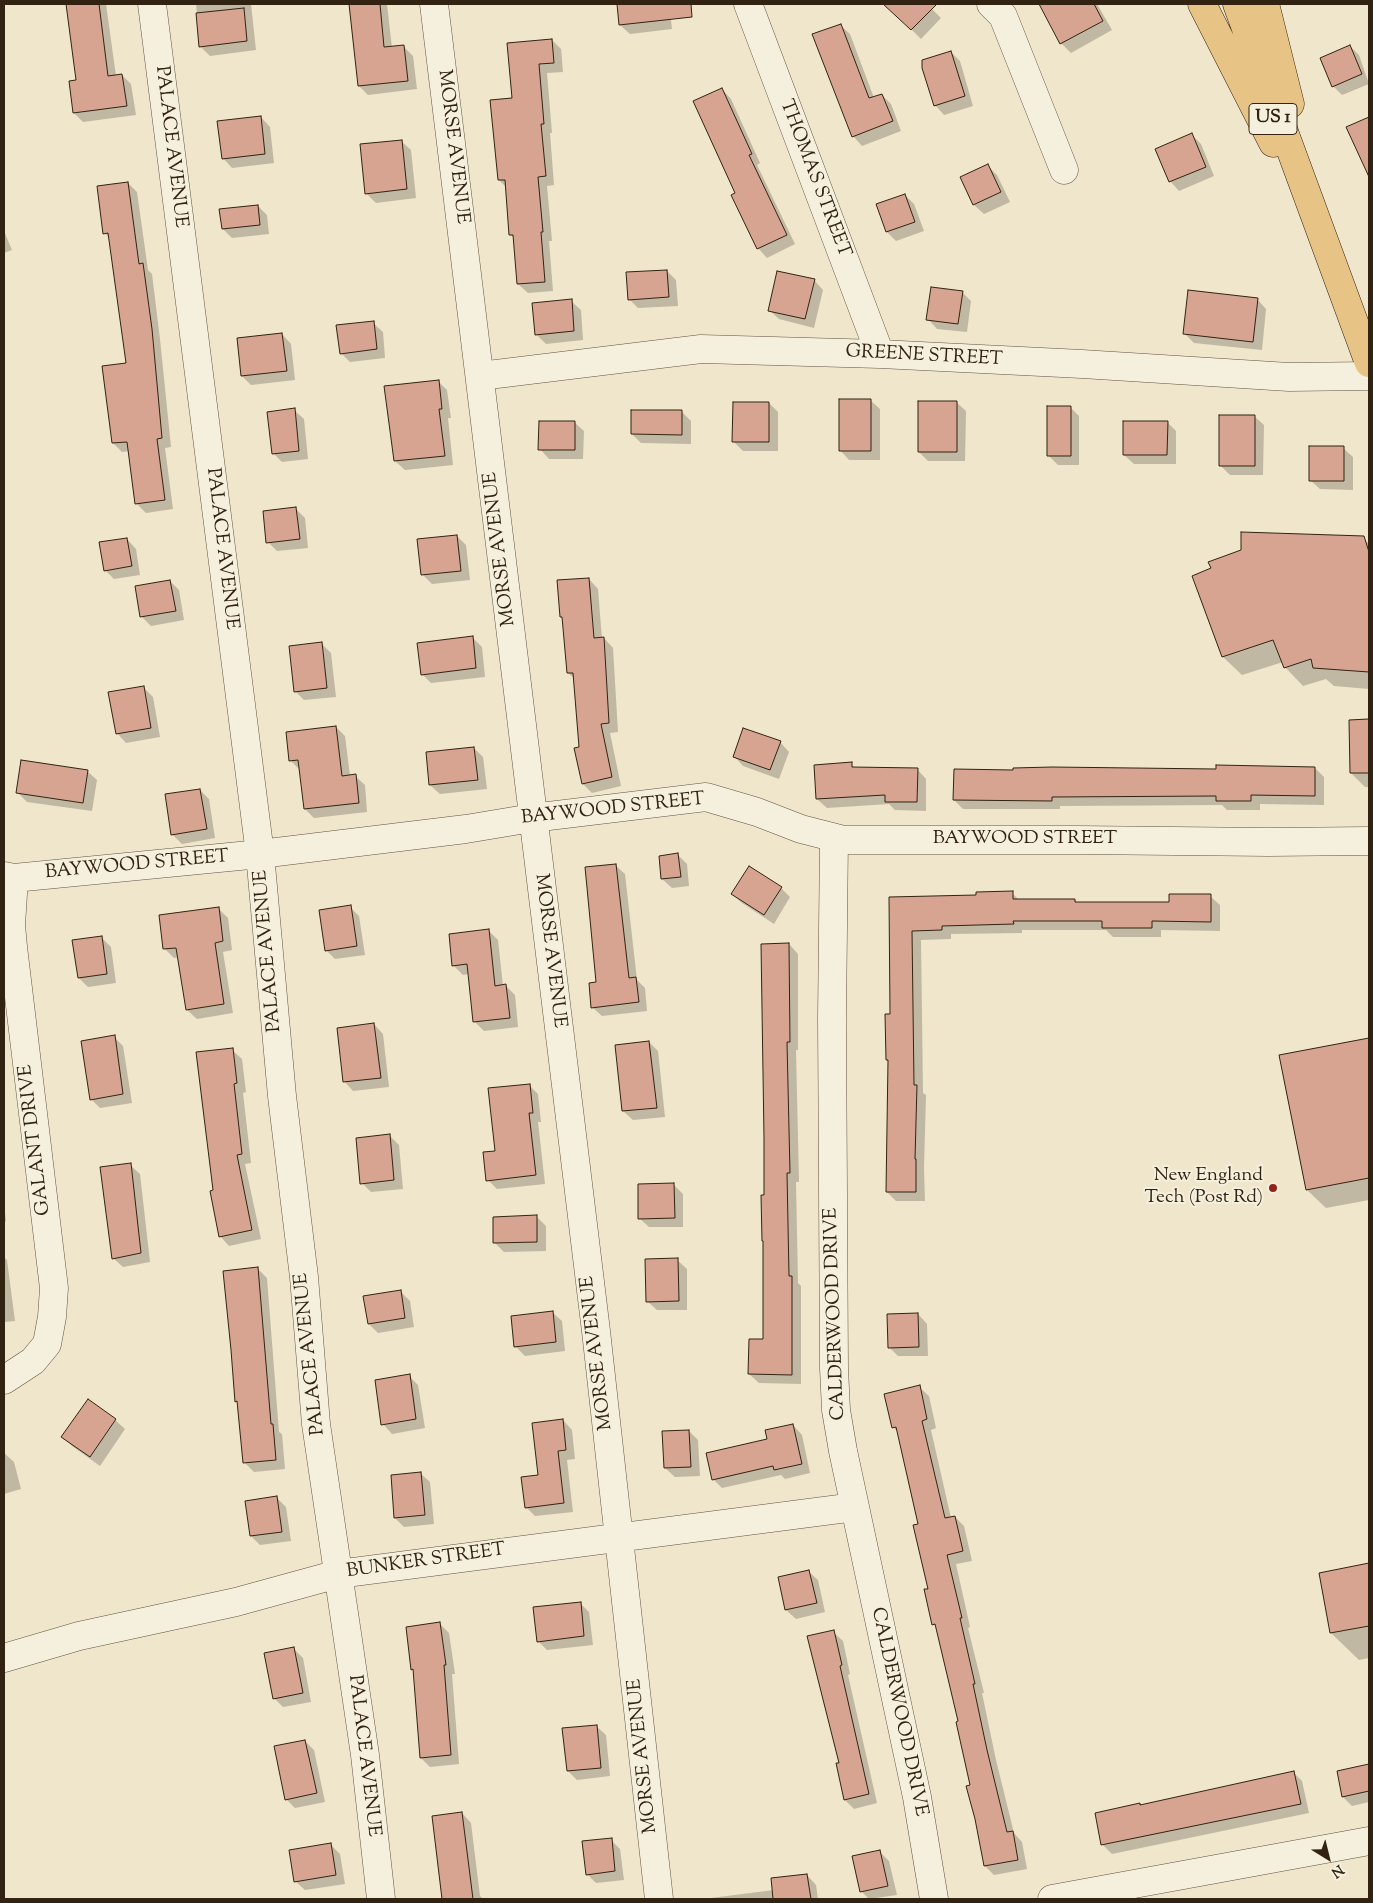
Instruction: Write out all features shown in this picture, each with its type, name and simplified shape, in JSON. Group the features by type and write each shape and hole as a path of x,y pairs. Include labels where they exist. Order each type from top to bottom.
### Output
{"main road":[{"path":"1202,4 1322,234"},
{"name":"US 1","path":"1224,4 1322,234"},
{"name":"US 1","path":"1237,4 1369,363"},
{"path":"1265,4 1322,234"}],"street":[{"name":"PALACE AVENUE","path":"152,4 260,854 282,1096 304,1277 316,1424 365,1755 381,1899"},
{"name":"MORSE AVENUE","path":"434,4 596,1331 659,1899"},
{"name":"THOMAS STREET","path":"748,4 880,354"},
{"path":"991,4 1003,16 1064,170"},
{"name":"GREENE STREET","path":"480,376 701,349 880,354 1289,377 1369,376"},
{"name":"BAYWOOD STREET","path":"9,877 260,854 466,830 532,818 706,797 834,839 844,840 1369,841"},
{"name":"CALDERWOOD DRIVE","path":"834,839 832,1018 834,1368 836,1410 917,1797 934,1899"},
{"name":"GALANT DRIVE","path":"4,1380 33,1361 46,1344 52,1317 54,1288 12,947 9,877"},
{"name":"BUNKER STREET","path":"4,1658 79,1636 236,1602 338,1574 619,1536 855,1507"},
{"path":"1052,1899 1369,1841"}],"building":[{"path":"66,4 99,4 108,76 122,74 127,106 73,113 69,81 76,80"},
{"path":"349,4 380,4 384,47 404,45 408,81 358,86"},
{"path":"617,4 691,4 692,17 619,25"},
{"path":"883,4 937,4 911,30"},
{"path":"1039,4 1094,4 1103,21 1060,44"},
{"path":"244,8 247,41 199,47 196,13"},
{"path":"841,24 869,98 882,94 893,121 852,137 812,34"},
{"path":"552,39 554,63 539,64 544,124 541,124 546,176 538,177 545,282 517,284 513,235 509,235 505,180 498,180 490,100 512,98 507,43"},
{"path":"1350,45 1362,74 1332,87 1320,58"},
{"path":"951,51 965,96 934,106 922,68 922,60"},
{"path":"722,88 752,154 749,155 787,235 757,249 731,195 735,193 693,101"},
{"path":"261,116 265,154 222,159 217,121"},
{"path":"1369,117 1369,177 1346,127"},
{"path":"1192,133 1206,167 1169,182 1155,149"},
{"path":"402,140 407,189 365,194 360,144"},
{"path":"988,164 1001,192 973,205 960,177"},
{"path":"128,182 139,264 143,263 152,329 162,438 157,439 165,500 135,504 127,442 112,443 102,366 126,363 108,233 103,234 97,186"},
{"path":"905,194 915,222 886,232 876,204"},
{"path":"258,205 260,225 222,229 219,209"},
{"path":"667,270 669,297 628,300 626,272"},
{"path":"777,271 815,279 805,319 768,311"},
{"path":"931,287 963,291 958,324 926,320"},
{"path":"1188,290 1258,298 1253,342 1183,334"},
{"path":"572,299 574,331 535,335 532,303"},
{"path":"374,321 377,349 340,354 336,325"},
{"path":"282,333 287,371 241,376 237,338"},
{"path":"439,380 442,409 439,409 445,456 394,461 384,386"},
{"path":"839,399 871,399 871,451 839,451"},
{"path":"918,401 957,401 957,452 918,452"},
{"path":"733,402 769,402 769,442 732,442"},
{"path":"1047,406 1071,406 1071,456 1047,456"},
{"path":"295,408 299,451 272,454 267,412"},
{"path":"631,410 682,410 682,435 631,434"},
{"path":"1219,415 1255,415 1255,466 1219,466"},
{"path":"539,421 575,421 575,450 538,450"},
{"path":"1123,421 1168,421 1167,455 1123,455"},
{"path":"1309,446 1344,446 1344,481 1309,481"},
{"path":"296,507 300,539 266,543 263,511"},
{"path":"1241,532 1364,536 1369,552 1369,672 1313,668 1311,659 1284,668 1273,640 1222,657 1192,576 1211,568 1208,562 1241,550"},
{"path":"457,535 461,571 421,575 417,539"},
{"path":"127,538 132,566 104,571 99,542"},
{"path":"589,578 594,638 604,637 609,723 601,724 612,777 582,784 574,748 579,747 573,673 567,673 557,580"},
{"path":"170,580 176,611 140,617 135,586"},
{"path":"473,636 476,668 421,675 417,643"},
{"path":"322,642 327,688 294,692 289,646"},
{"path":"144,686 151,728 116,734 108,692"},
{"path":"1369,719 1369,773 1350,773 1349,720"},
{"path":"336,726 342,776 356,774 359,803 304,809 298,760 289,761 286,732"},
{"path":"743,728 781,741 770,770 733,757"},
{"path":"474,747 478,780 429,785 426,752"},
{"path":"21,760 88,770 83,803 16,793"},
{"path":"852,762 852,767 918,768 917,802 885,802 885,795 816,799 814,765"},
{"path":"1216,765 1315,767 1315,796 1251,795 1251,801 1216,801 1216,796 1052,797 1052,801 953,800 954,769 1013,770 1013,768 1052,767 1216,769"},
{"path":"200,789 207,829 171,835 165,794"},
{"path":"678,853 681,877 661,879 659,856"},
{"path":"616,864 629,978 636,977 639,1002 591,1008 589,983 596,982 585,867"},
{"path":"749,866 782,887 764,915 731,894"},
{"path":"1013,891 1013,899 1075,899 1075,902 1169,902 1169,894 1211,894 1211,922 1152,921 1152,928 1102,928 1102,921 1013,921 1014,924 942,926 942,930 912,931 914,1085 917,1085 916,1192 886,1192 888,1060 886,1060 885,1014 890,1014 889,897 976,895 976,892"},
{"path":"351,905 357,946 325,951 319,910"},
{"path":"219,907 223,941 215,943 224,1004 186,1010 176,948 163,949 159,915"},
{"path":"489,929 495,986 506,984 510,1018 473,1022 467,964 452,966 449,934"},
{"path":"102,936 107,974 78,978 72,940"},
{"path":"789,943 790,1042 787,1042 790,1173 787,1173 789,1276 792,1276 792,1375 748,1374 749,1339 763,1339 761,1195 764,1195 764,1138 761,944"},
{"path":"374,1023 381,1078 343,1082 337,1028"},
{"path":"115,1035 123,1094 90,1100 81,1041"},
{"path":"1369,1038 1369,1178 1306,1190 1279,1055"},
{"path":"649,1041 657,1108 622,1111 615,1045"},
{"path":"233,1048 237,1083 234,1084 242,1154 237,1155 252,1230 219,1237 210,1191 213,1190 196,1052"},
{"path":"530,1084 533,1113 529,1113 536,1175 486,1181 483,1152 495,1151 488,1088"},
{"path":"390,1134 394,1180 360,1184 356,1138"},
{"path":"131,1163 141,1253 112,1259 100,1167"},
{"path":"674,1183 675,1218 638,1219 638,1184"},
{"path":"537,1215 537,1242 493,1243 493,1217"},
{"path":"678,1258 679,1301 646,1302 645,1259"},
{"path":"258,1267 271,1424 273,1424 276,1460 243,1463 237,1401 235,1402 223,1271"},
{"path":"401,1290 405,1318 368,1324 363,1296"},
{"path":"553,1311 556,1342 514,1347 511,1316"},
{"path":"918,1313 919,1347 888,1348 887,1314"},
{"path":"410,1374 416,1419 381,1425 375,1380"},
{"path":"920,1385 927,1419 922,1421 945,1518 955,1516 963,1551 947,1555 962,1618 960,1618 987,1750 1007,1832 1013,1831 1018,1860 984,1866 975,1819 966,1786 970,1785 956,1722 958,1721 935,1624 932,1625 924,1589 928,1589 913,1525 918,1524 896,1427 892,1428 884,1394"},
{"path":"88,1399 116,1419 90,1457 61,1437"},
{"path":"563,1419 566,1450 558,1451 564,1503 525,1508 521,1477 538,1475 532,1423"},
{"path":"793,1424 802,1464 774,1470 773,1466 712,1480 706,1453 767,1439 765,1430"},
{"path":"689,1430 691,1467 664,1468 662,1431"},
{"path":"421,1472 425,1515 394,1518 391,1475"},
{"path":"277,1496 282,1532 250,1536 245,1501"},
{"path":"1369,1563 1369,1626 1330,1633 1319,1573"},
{"path":"809,1570 817,1603 785,1610 778,1577"},
{"path":"581,1602 584,1636 537,1642 533,1607"},
{"path":"440,1622 446,1665 444,1665 451,1755 420,1758 413,1669 411,1670 406,1627"},
{"path":"834,1630 842,1665 840,1666 869,1794 844,1800 836,1763 839,1763 807,1636"},
{"path":"294,1647 303,1693 273,1699 264,1653"},
{"path":"597,1725 601,1768 567,1771 562,1728"},
{"path":"305,1740 317,1793 285,1800 274,1746"},
{"path":"1369,1764 1369,1791 1342,1797 1337,1771"},
{"path":"1294,1771 1301,1804 1101,1845 1095,1813"},
{"path":"462,1812 473,1899 442,1899 432,1816"},
{"path":"612,1838 615,1871 586,1875 582,1841"},
{"path":"331,1843 336,1875 294,1882 289,1850"},
{"path":"880,1850 888,1886 860,1892 852,1856"},
{"path":"807,1874 811,1899 773,1899 771,1878"}],"place":[{"name":"New England Tech (Post Rd)","path":"1273,1188"}]}
